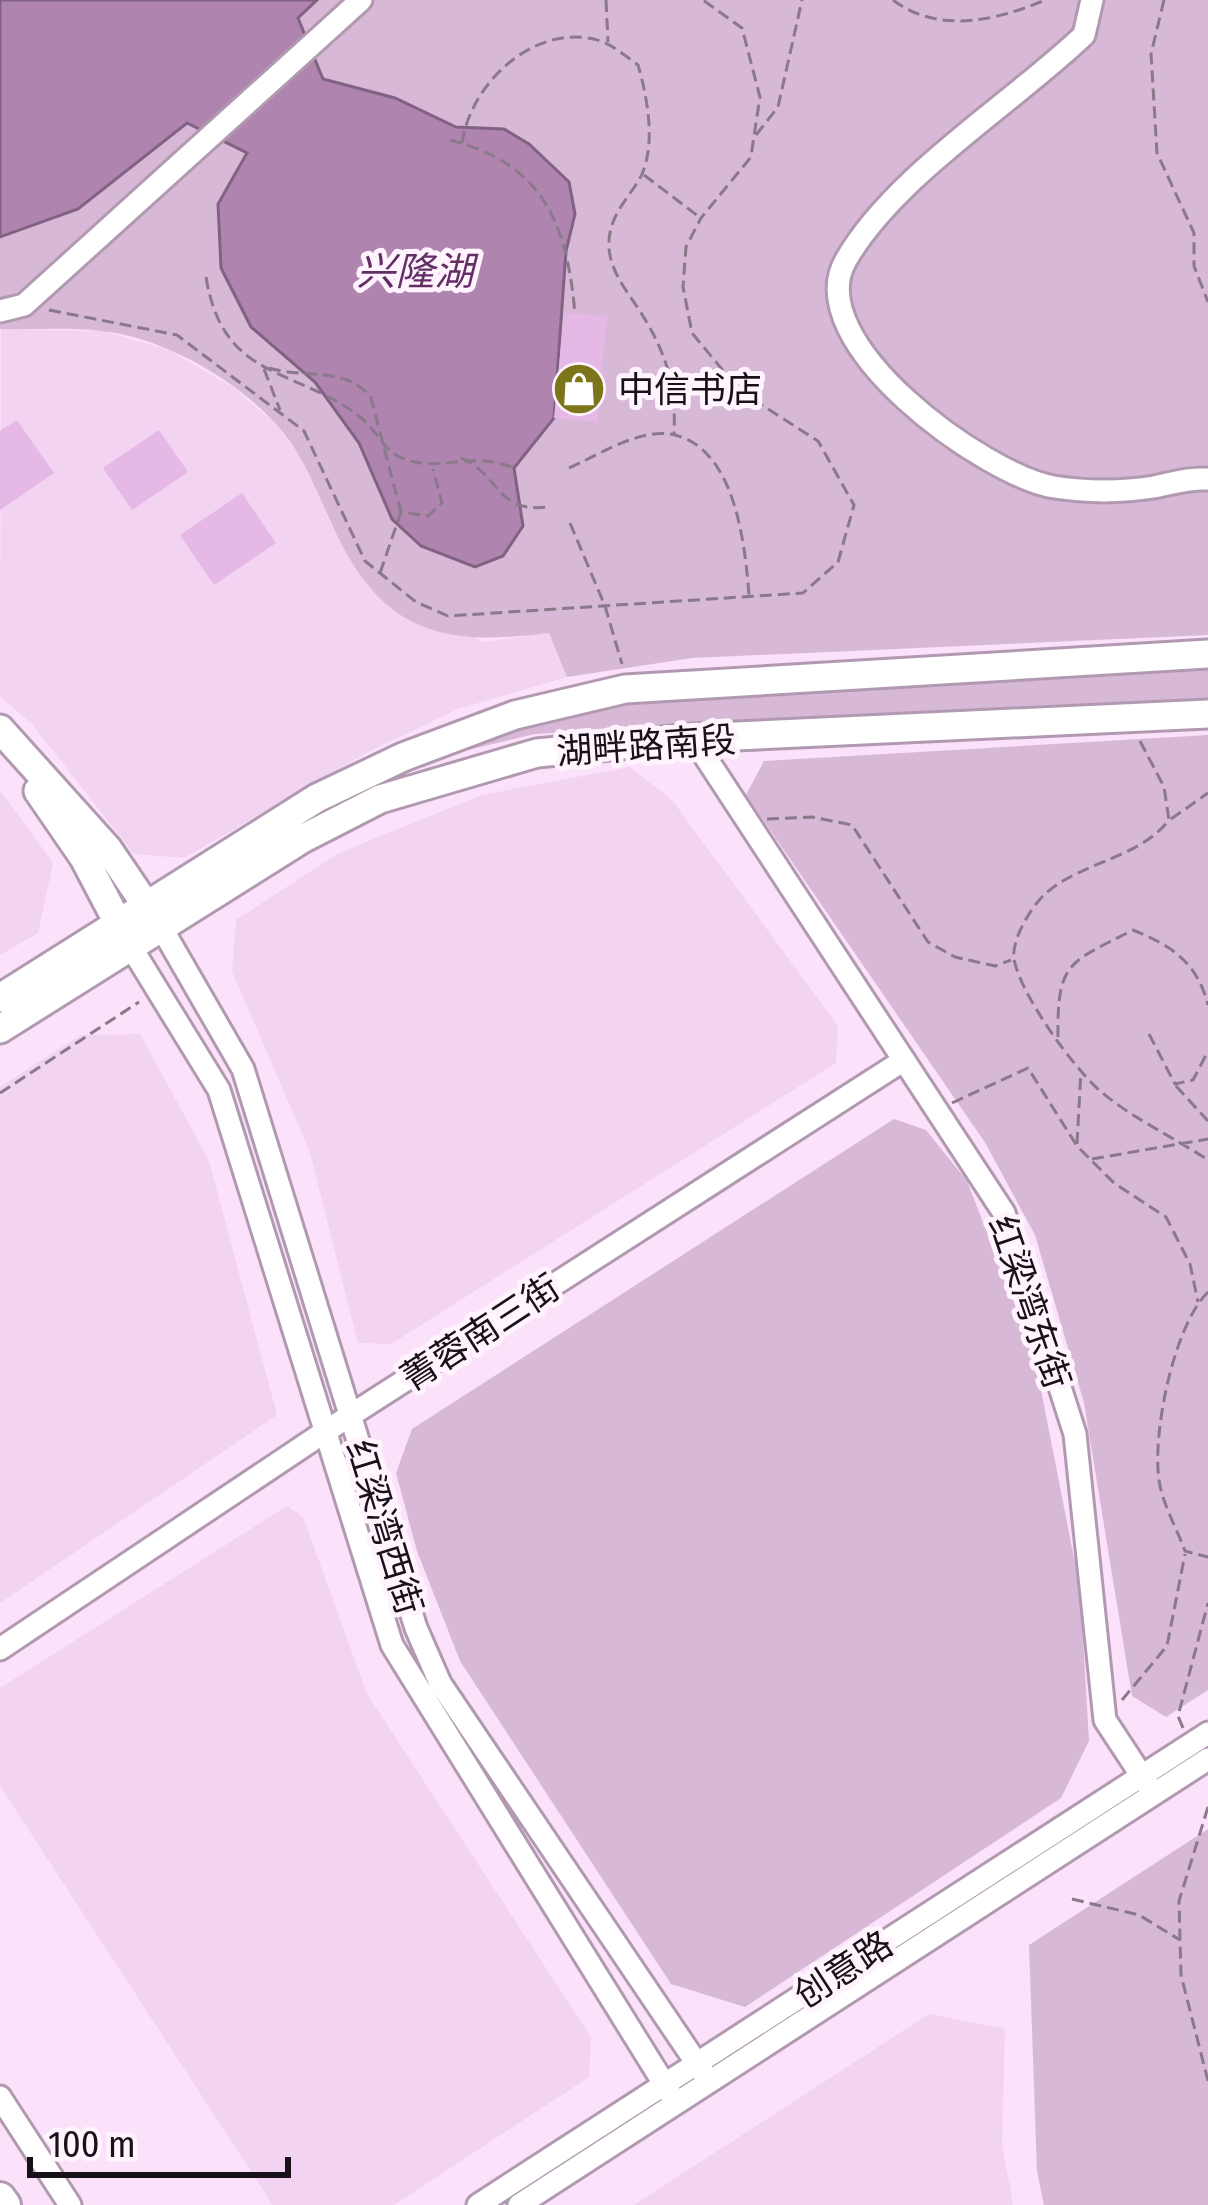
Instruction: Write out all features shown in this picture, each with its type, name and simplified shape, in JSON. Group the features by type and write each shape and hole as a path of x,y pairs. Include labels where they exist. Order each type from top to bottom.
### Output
{"main road":[{"name":"湖畔路南段","path":"125,936 317,799 404,757 515,716 625,689 1208,654"},
{"name":"湖畔路南段","path":"154,917 380,799 537,753 694,738 1208,714"},
{"path":"0,729 108,849 154,917"},
{"path":"0,751 28,775 84,857 125,936"},
{"path":"0,998 125,936"},
{"path":"0,1029 125,936"}],"street":[{"path":"0,311 24,305 362,0"},
{"path":"1092,0 1084,35 875,220 842,266 842,312 852,339 884,379 990,463 1051,486 1104,490 1208,478"},
{"name":"红梁湾东街","path":"694,738 1004,1213 1075,1434 1105,1720 1148,1785"},
{"name":"红梁湾西街","path":"154,917 243,1069 416,1628 440,1683 702,2072"},
{"name":"红梁湾西街","path":"125,936 219,1090 392,1645 669,2093"},
{"name":"菁蓉南三街","path":"0,1648 350,1415 904,1060"},
{"name":"创意路","path":"478,2205 669,2093 1148,1785 1202,1745"},
{"name":"创意路","path":"519,2205 669,2093"},
{"path":"0,2097 70,2205"}],"path":[{"path":"606,0 608,44"},
{"path":"24,305 177,335 304,431 365,561 416,602 448,616 803,593 838,562 854,505 818,441 740,391 692,333 682,287 686,247 701,218 751,157 760,97 742,28 703,0"},
{"path":"754,136 778,106 802,0"},
{"path":"893,0 910,13 943,23 1018,11 1045,0"},
{"path":"1164,0 1151,54 1157,153 1194,233 1194,266 1208,302"},
{"path":"462,143 473,105 508,61 546,43 586,37 608,44 638,65 649,106 642,173 622,197 609,246 620,282 647,323 676,390 674,435"},
{"path":"450,140 527,177 562,233 571,264 575,314"},
{"path":"642,173 701,218"},
{"path":"206,277 211,308 230,339 262,366 297,387 330,397 365,420 382,445 399,458 433,467 459,458 487,458 514,468"},
{"path":"262,366 282,415"},
{"path":"262,366 326,379 341,375 359,382 371,398 401,512 380,574"},
{"path":"676,390 728,376"},
{"path":"569,468 632,440 674,435 700,450 738,502 749,597"},
{"path":"459,458 481,466 505,499 523,510 548,507"},
{"path":"401,512 428,516 442,503 433,467"},
{"path":"570,523 605,606 625,689"},
{"path":"1129,718 1164,787 1169,820"},
{"path":"1208,793 1169,820 1154,839 1076,871 1041,897 1020,932 1014,958 1058,1039 1099,1090 1208,1160"},
{"path":"747,820 812,817 852,826 928,942 955,957 995,966 1014,958"},
{"path":"1058,1039 1058,986 1080,957 1132,930 1175,947 1202,980 1208,1005"},
{"path":"0,1094 157,990"},
{"path":"1149,1034 1175,1084 1208,1121"},
{"path":"1175,1084 1193,1080 1208,1052"},
{"path":"937,1110 1028,1068 1077,1146 1114,1183 1166,1217 1190,1264 1198,1302"},
{"path":"1077,1146 1082,1068"},
{"path":"1090,1160 1208,1139"},
{"path":"1105,1720 1167,1646 1185,1551 1159,1480 1165,1398 1198,1302 1208,1292"},
{"path":"1185,1551 1208,1556"},
{"path":"1202,1745 1178,1716 1208,1603"},
{"path":"1208,1807 1179,1901 1181,1975 1208,2081"},
{"path":"1072,1899 1139,1915 1180,1940"}],"shaded area":[{"path":"0,0 1208,0 1208,635 692,658 567,677 549,633 474,637 415,623 369,586 349,557 307,470 276,424 219,376 172,351 124,335 76,329 0,329"},
{"path":"1,329 103,331 169,350 232,387 275,423 313,474 328,517 482,642 549,633 567,677 458,709 370,751 184,858 134,854 32,724 0,696"},
{"path":"1208,661 1208,698 535,734 429,759 428,752 617,699"},
{"path":"1208,735 1208,1690 1166,1717 1132,1696 1084,1403 1035,1235 986,1144 746,795 764,761"},
{"path":"630,767 672,800 838,1026 836,1063 391,1344 358,1343 309,1149 232,972 236,920 337,854 482,795"},
{"path":"0,790 53,863 38,933 0,955"},
{"path":"140,1034 209,1161 277,1415 0,1603 0,1087 81,1035"},
{"path":"894,1119 926,1130 967,1181 1034,1354 1080,1589 1089,1741 1061,1798 745,2007 671,1984 460,1661 417,1551 396,1473 412,1429"},
{"path":"287,1506 303,1517 367,1694 591,2037 589,2077 394,2205 273,2205 0,1786 0,1688"},
{"path":"1208,1829 1208,2205 1044,2205 1037,2171 1029,1945"},
{"path":"929,2014 1005,2029 1002,2143 1013,2205 634,2205"}],"water":[{"name":"兴隆湖","path":"0,0 317,0 298,18 323,79 395,98 456,127 504,129 529,144 569,182 575,214 566,251 554,418 514,468 523,526 503,556 475,567 421,546 392,519 359,443 315,382 251,327 221,268 218,204 247,153 187,123 78,209 0,237"}],"building":[{"name":"中信书店","path":"564,313 607,316 597,422 554,418"},
{"path":"17,420 54,473 0,510 0,431"},
{"path":"159,430 188,472 132,510 103,468"},
{"path":"242,493 276,543 214,585 180,535"}],"place":[{"name":"中信书店","path":"579,389"}]}
